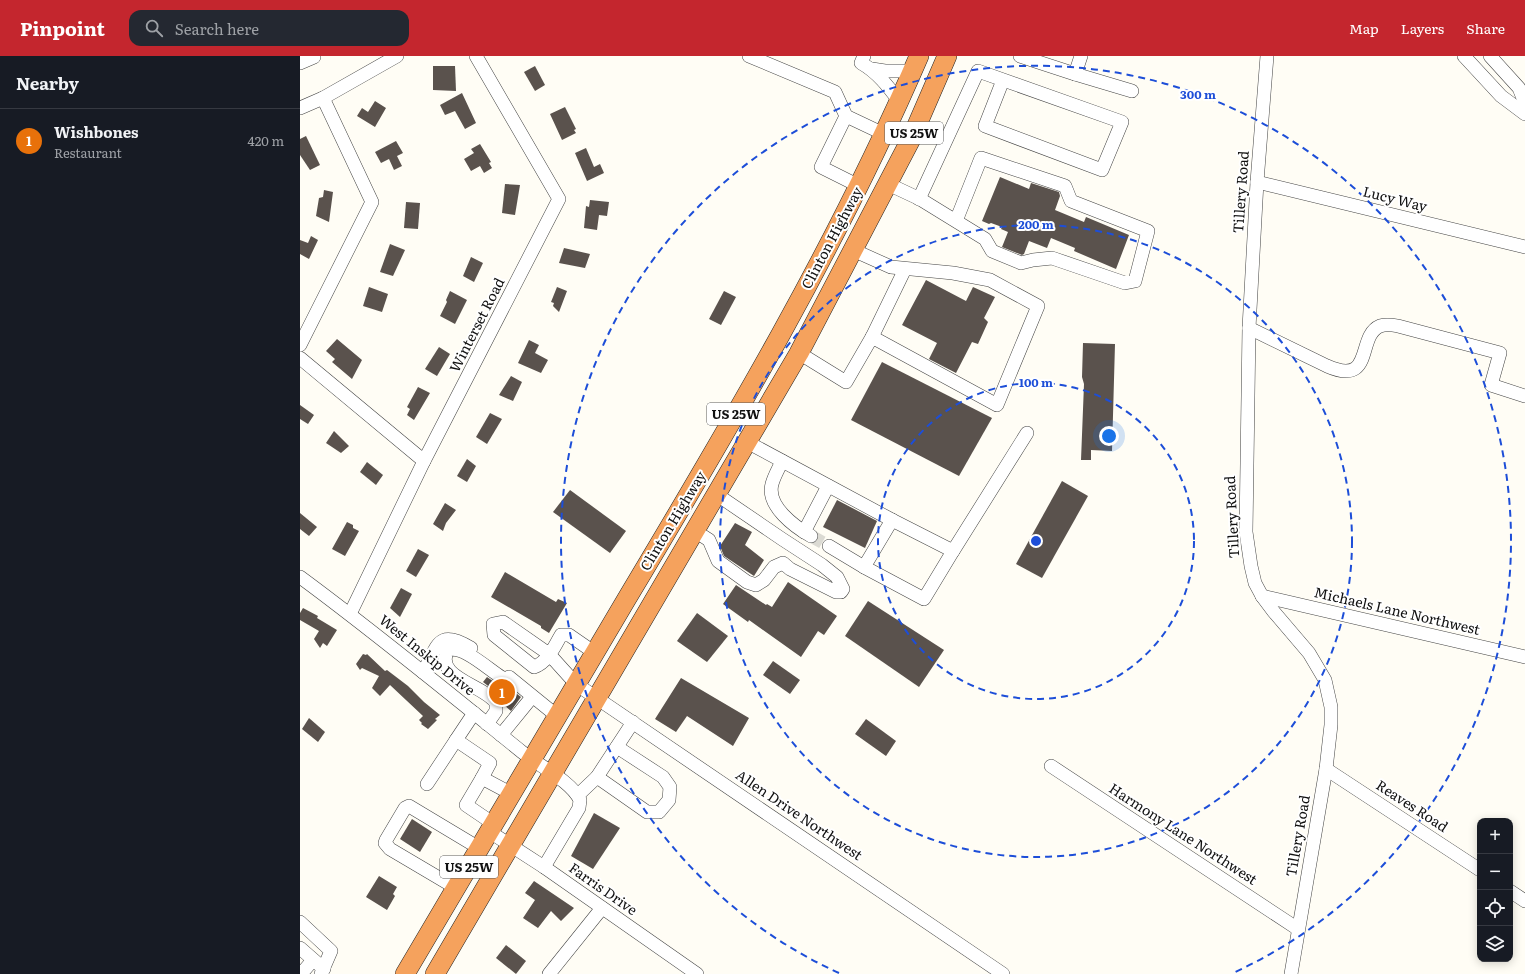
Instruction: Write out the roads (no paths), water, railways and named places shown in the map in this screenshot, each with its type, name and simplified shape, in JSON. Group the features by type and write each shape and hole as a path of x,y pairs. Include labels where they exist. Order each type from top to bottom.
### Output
{"highway":[{"name":"Clinton Highway","path":"435,974 551,773 799,353 911,139 940,58"},
{"name":"Clinton Highway","path":"405,974 764,366 859,186 916,63"},
{"path":"794,310 815,321"},
{"path":"676,517 694,531"}],"street":[{"path":"300,108 323,98 398,56"},
{"name":"Winterset Road","path":"350,614 424,461 559,199 476,56"},
{"path":"749,56 835,92 846,116 884,134"},
{"path":"864,56 861,63 872,69 890,88 899,101"},
{"path":"1020,56 1132,91"},
{"path":"1075,74 1081,56"},
{"name":"Tillery Road","path":"1266,56 1249,328 1246,532 1255,583 1262,596 1274,612 1310,653 1324,680 1330,707 1331,725 1326,769 1298,929 1292,974"},
{"path":"1464,56 1502,96 1525,114"},
{"path":"1490,56 1519,88 1525,103"},
{"path":"300,63 314,57"},
{"path":"872,69 886,71 916,63"},
{"path":"919,199 978,71 1122,122 1102,170 985,126 1003,80"},
{"path":"300,345 372,202 323,98"},
{"path":"846,116 821,167 859,186"},
{"path":"888,184 919,199 986,239 992,250 1021,263 1052,258 1126,283 1134,281 1148,231 1071,201 1065,186 981,158 956,221"},
{"name":"Lucy Way","path":"1257,182 1525,247"},
{"path":"853,250 891,267 953,273 990,280 1038,306 997,405 872,337"},
{"path":"799,353 846,382 872,337 905,268"},
{"path":"1249,328 1338,371 1346,372 1355,368 1362,360 1373,331 1380,326 1398,326 1500,353 1491,386 1525,396"},
{"path":"300,358 424,461"},
{"path":"829,546 864,567 924,598 1027,433"},
{"path":"747,442 953,551"},
{"path":"782,461 771,485 772,499 782,514 798,528 808,534 828,486"},
{"path":"694,531 708,540 718,561 747,582 756,585 764,580 774,567 783,563 790,569 836,592 841,592 843,589 837,577 822,565 716,494"},
{"path":"864,567 892,520"},
{"name":"West Inskip Drive","path":"300,577 350,614 532,760 573,788 578,795"},
{"name":"Michaels Lane Northwest","path":"1262,596 1525,657"},
{"name":"Allen Drive Northwest","path":"595,653 569,635 561,635 549,654 576,684 1003,974"},
{"path":"423,672 439,642 445,640 462,642 486,658 515,683 558,716"},
{"path":"487,724 496,711 496,703 489,696 451,672 445,663 445,654 448,650 456,650 468,655 502,678 515,683"},
{"path":"501,735 532,696"},
{"path":"427,784 474,713"},
{"path":"544,867 579,808 580,800 578,795 597,777 633,722"},
{"path":"456,740 490,763 482,778 512,794"},
{"path":"597,777 648,812 659,812 669,800 670,787 663,777 617,747"},
{"name":"Harmony Lane Northwest","path":"1051,766 1298,929"},
{"name":"Reaves Road","path":"1326,769 1477,868"},
{"name":"Farris Drive","path":"482,778 466,805 510,845 697,974"},
{"path":"456,888 390,849 385,843 386,840 405,808 411,807 479,848"},
{"path":"1513,893 1525,901"},
{"path":"549,974 602,908"},
{"path":"300,922 332,951 322,971 300,948"},
{"path":"301,974 313,960"}],"tunnel":[{"path":"811,536 829,546"}],"place":[{"name":"Wishbones","path":"502,692"}]}
